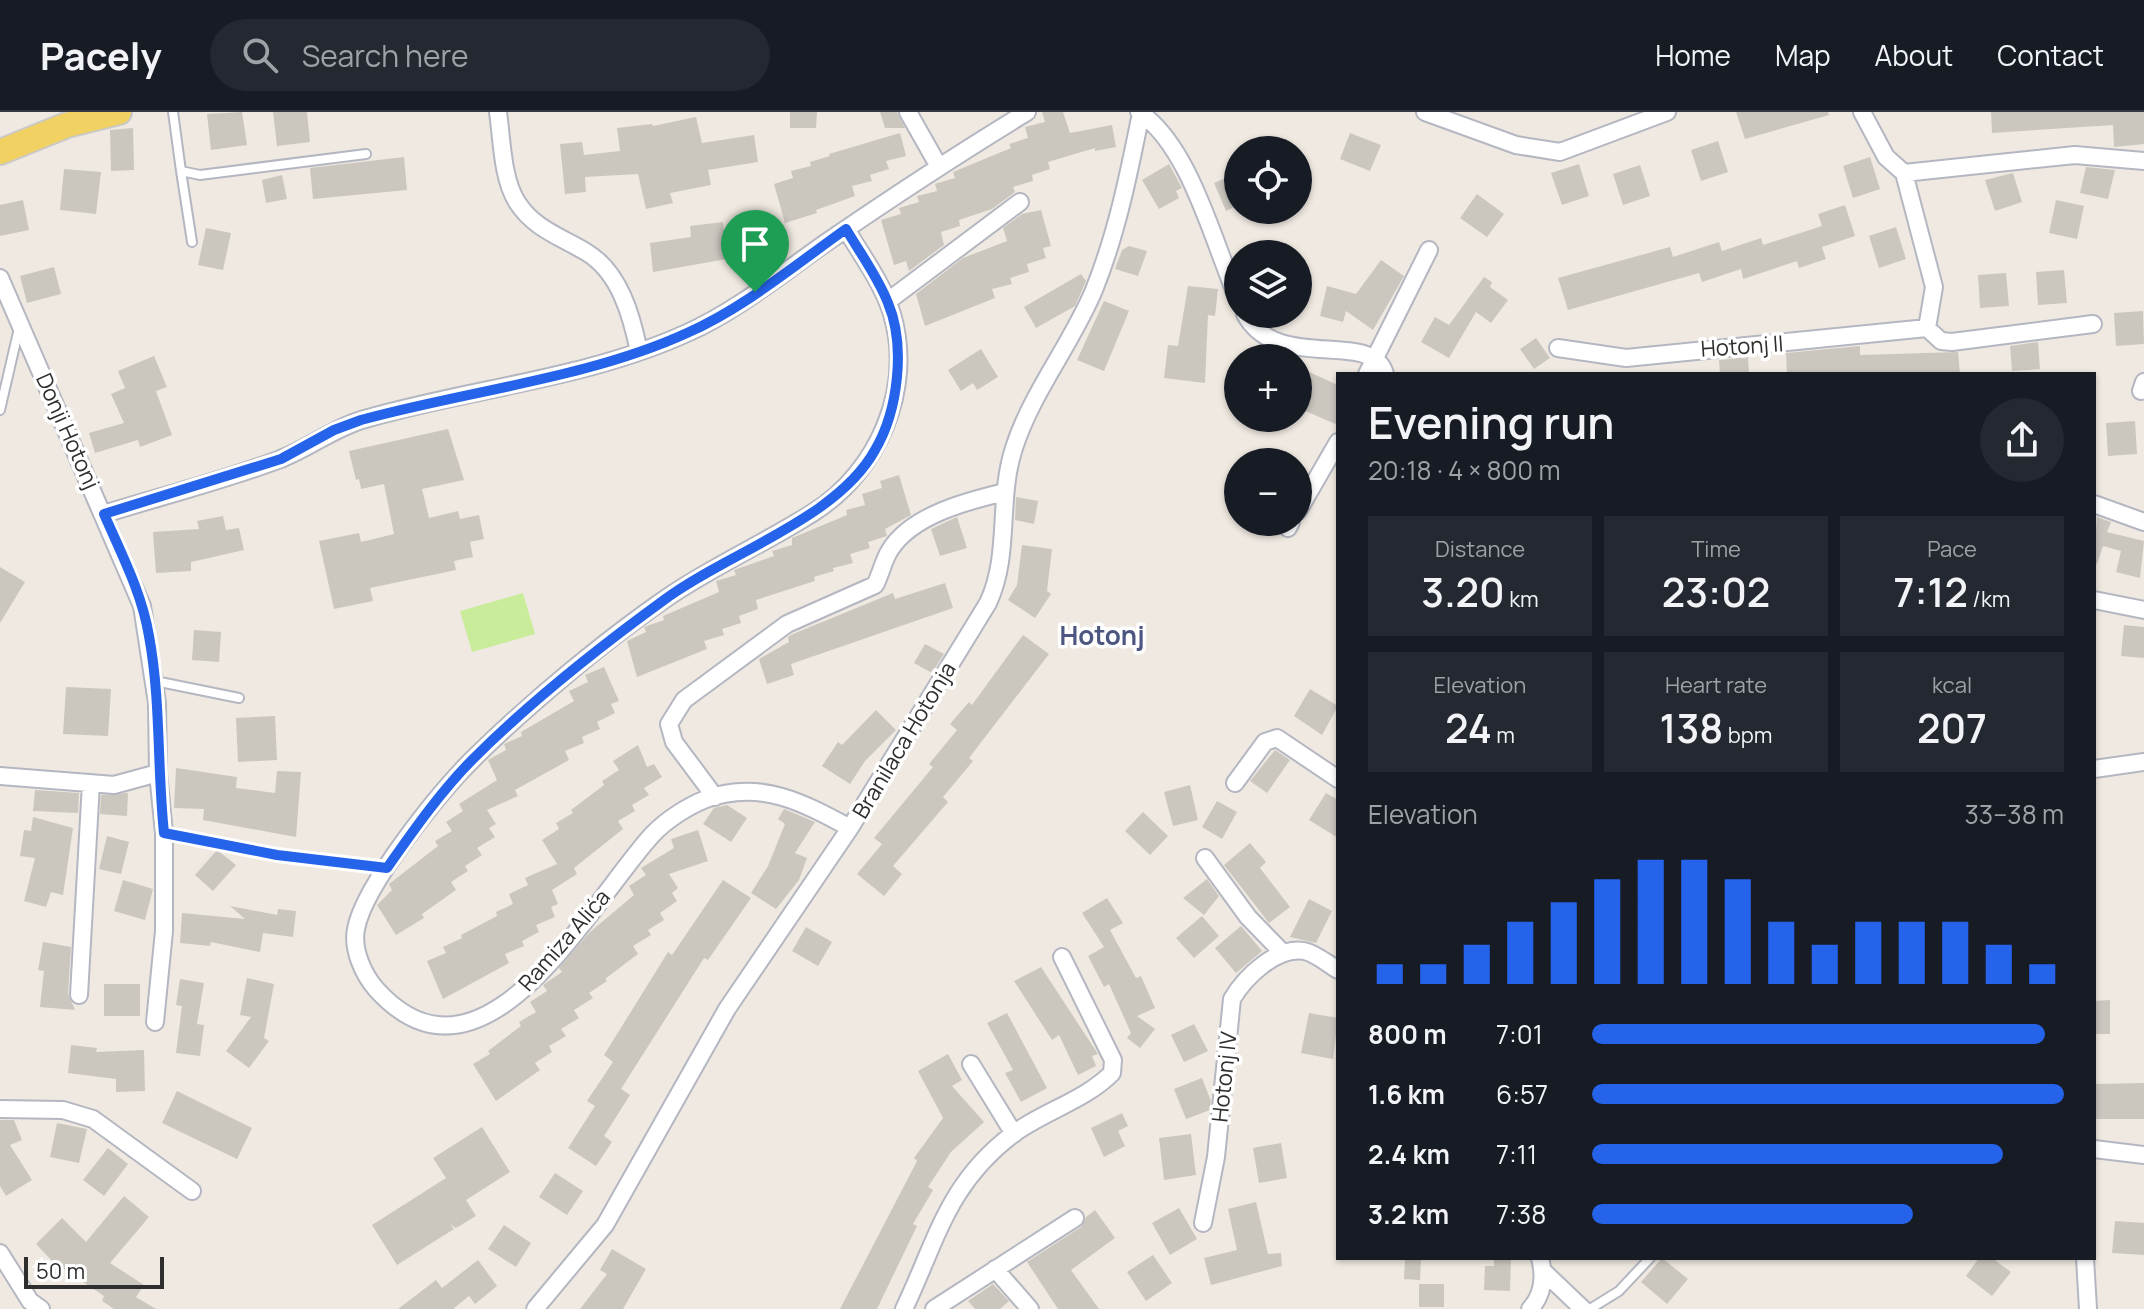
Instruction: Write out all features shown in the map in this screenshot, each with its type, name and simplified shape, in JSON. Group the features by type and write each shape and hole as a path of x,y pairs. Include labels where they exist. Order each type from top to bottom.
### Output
{"main road":[{"path":"0,151 67,125 119,112"}],"street":[{"path":"498,112 512,193 519,205 543,228 599,262 616,284 629,312 639,352"},
{"path":"908,112 938,165"},
{"path":"104,514 281,459 334,430 361,420 639,352 689,333 724,313 938,165 1027,112"},
{"path":"1140,112 1160,127 1178,151 1224,264"},
{"name":"Branilaca Hotonja","path":"535,1309 605,1225 727,1009 850,828 988,603 999,579 1009,464 1022,422 1069,340 1103,264 1126,186 1140,112"},
{"path":"1425,112 1516,145 1560,152 1667,112"},
{"path":"1862,112 1886,157 1904,173 1934,287 1927,328"},
{"path":"1904,173 2075,155 2144,161"},
{"path":"888,301 1020,202"},
{"name":"Ramiza Alića","path":"846,229 888,301 896,343 893,399 875,450 858,475 814,512 666,598 532,706 471,760 372,889 355,929 361,963 370,982 403,1012 423,1024 458,1026 493,1015 530,983 655,832 687,808 715,797 757,790 794,799 850,828"},
{"path":"1368,372 1429,250"},
{"name":"Donji Hotonj","path":"0,278 142,606 155,681 158,773 164,833 164,931 155,1022"},
{"name":"Hotonj II","path":"1558,348 1586,355 1638,358 1927,328 1941,341 1952,342 2093,324"},
{"path":"1257,328 1267,339 1289,348 1355,351 1375,358 1384,372"},
{"path":"1312,487 1336,445"},
{"path":"715,797 674,742 669,724 684,700 787,624 875,585 888,552 900,537 966,501 1005,492"},
{"path":"2096,505 2144,522"},
{"path":"2096,600 2144,610"},
{"path":"1235,783 1265,742 1277,738 1336,778"},
{"path":"2096,769 2144,762"},
{"path":"0,776 114,785 158,773"},
{"path":"79,995 91,783"},
{"path":"1205,858 1248,917 1282,952 1306,951 1336,969"},
{"name":"Hotonj IV","path":"1203,1223 1216,1157 1232,999 1240,986 1282,952"},
{"path":"904,1309 933,1237 973,1170 1014,1134 1098,1087 1112,1073 1113,1060 1062,957"},
{"path":"971,1064 1014,1134"},
{"path":"0,1109 63,1110 93,1119 192,1191"},
{"path":"2096,1149 2141,1151"},
{"path":"934,1309 1075,1218"},
{"path":"0,1253 31,1306"},
{"path":"2085,1260 2088,1309"},
{"path":"1530,1309 1540,1293 1542,1265"},
{"path":"1542,1265 1583,1309"},
{"path":"995,1269 1030,1309"}],"lane":[{"path":"173,112 192,242"},
{"path":"181,171 200,175 366,154"},
{"path":"0,410 21,323"},
{"path":"155,681 239,698"},
{"path":"164,833 277,855 387,868"},
{"path":"1590,1309 1619,1291 1648,1260"}],"green space":[{"path":"523,593 535,634 472,652 460,611"}],"building":[{"path":"242,112 247,145 211,150 207,114"},
{"path":"273,112 307,112 310,142 277,146"},
{"path":"790,112 817,112 816,128 790,128"},
{"path":"880,112 897,112 905,128 885,128"},
{"path":"1042,112 1063,112 1070,133 1112,125 1116,147 1095,151 1095,148 1048,162 1050,169 1032,175 1033,181 1013,187 1015,192 992,209 959,220 960,226 941,232 944,245 909,271 906,261 894,265 881,220 901,214 899,208 919,202 917,196 937,191 935,184 955,178 953,172 1028,138 1025,127 1045,122"},
{"path":"1736,112 1828,112 1829,115 1745,139"},
{"path":"1991,112 2144,112 2144,144 2114,147 2113,125 1992,133"},
{"path":"696,117 702,143 754,135 758,162 708,170 711,185 670,193 673,203 646,209 638,174 585,177 586,192 565,194 560,144 582,142 584,155 620,151 617,128 653,126"},
{"path":"133,128 134,170 111,171 110,130"},
{"path":"900,133 906,156 886,161 889,169 870,175 872,181 852,186 855,196 785,223 774,184 793,178 791,171 811,166 810,162 829,154"},
{"path":"1350,133 1381,145 1370,171 1340,159"},
{"path":"1718,141 1728,172 1701,181 1691,150"},
{"path":"404,157 407,190 313,199 310,168"},
{"path":"1870,157 1880,189 1853,198 1843,166"},
{"path":"1169,164 1182,188 1176,191 1179,198 1159,209 1142,180"},
{"path":"1579,164 1589,196 1562,205 1551,173"},
{"path":"1640,165 1650,196 1623,205 1613,174"},
{"path":"2086,167 2115,170 2108,199 2080,193"},
{"path":"64,169 101,172 96,214 60,210"},
{"path":"2013,173 2022,202 1995,211 1985,180"},
{"path":"282,175 287,199 266,203 262,180"},
{"path":"1224,179 1224,206 1214,183"},
{"path":"1477,194 1504,214 1487,237 1460,218"},
{"path":"23,200 29,230 0,236 0,205"},
{"path":"2056,200 2084,206 2077,239 2049,233"},
{"path":"1845,205 1855,236 1822,247 1826,259 1799,268 1797,261 1743,279 1741,269 1702,282 1699,273 1568,310 1558,278 1670,247 1673,257 1719,242 1722,251 1761,238 1763,245 1822,226 1818,214"},
{"path":"1041,210 1051,246 1043,248 1046,258 1027,264 1029,272 1010,278 1012,284 992,289 995,298 925,326 916,294 963,258 1007,241 1003,228 1022,214"},
{"path":"723,222 727,259 653,272 650,243 691,237 690,226"},
{"path":"1896,227 1906,259 1879,268 1869,236"},
{"path":"206,228 231,233 223,270 198,265"},
{"path":"765,241 768,260 737,265 734,246"},
{"path":"1129,246 1147,251 1138,276 1115,269 1122,250"},
{"path":"1381,260 1404,276 1373,330 1346,311 1343,322 1320,316 1327,286 1356,294"},
{"path":"54,267 61,294 27,303 20,276"},
{"path":"2064,270 2067,303 2038,305 2036,272"},
{"path":"2006,273 2009,306 1980,308 1978,275"},
{"path":"1081,274 1086,281 1075,306 1036,328 1024,307"},
{"path":"1484,277 1492,282 1490,287 1508,300 1491,323 1476,312 1449,358 1421,342 1435,317 1449,325"},
{"path":"1188,286 1218,289 1215,316 1208,315 1205,383 1164,378 1168,345 1178,346"},
{"path":"1104,301 1129,311 1104,371 1077,360"},
{"path":"2143,311 2144,344 2116,346 2114,313"},
{"path":"1536,338 1550,358 1534,369 1520,349"},
{"path":"2038,342 2040,369 2012,371 2010,346"},
{"path":"1860,346 1860,355 1958,352 1960,372 1787,372 1786,353"},
{"path":"981,349 998,377 977,390 973,383 961,391 948,370"},
{"path":"154,356 167,387 156,391 172,435 140,447 138,440 95,453 89,433 124,423 111,394 125,388 118,371"},
{"path":"1748,357 1749,372 1720,372 1719,360"},
{"path":"1312,373 1336,384 1336,424 1312,414"},
{"path":"2135,421 2137,454 2108,456 2106,423"},
{"path":"448,429 464,480 422,489 429,518 458,511 460,519 479,515 484,539 470,542 473,557 454,561 456,570 370,588 373,601 334,609 319,541 359,533 361,542 394,534 384,484 361,489 349,451"},
{"path":"899,475 911,515 885,529 887,536 868,542 870,548 850,554 853,563 814,577 815,581 756,600 758,609 739,616 741,623 722,629 724,635 704,641 707,649 637,677 627,641 646,632 644,627 719,592 716,581 736,575 734,570 774,556 772,551 792,545 792,538 847,515 846,510 865,505 862,494 882,488 880,481"},
{"path":"1016,497 1038,501 1034,524 1015,520"},
{"path":"223,516 226,530 239,528 244,550 191,562 191,571 156,573 153,532 199,529 197,521"},
{"path":"957,517 967,548 940,556 931,529"},
{"path":"2097,517 2111,522 2107,532 2144,541 2140,578 2116,572 2121,551 2103,546 2096,564"},
{"path":"1022,545 1052,549 1047,591 1051,594 1035,618 1008,600 1017,585"},
{"path":"0,567 25,582 0,623"},
{"path":"945,583 953,608 791,664 794,675 767,684 759,659 789,642 788,637 793,634 893,593 895,599"},
{"path":"2124,625 2144,627 2144,658 2121,656"},
{"path":"194,630 221,632 219,662 192,660"},
{"path":"1023,635 1049,654 969,758 973,761 943,797 948,802 893,866 902,874 884,896 857,874 882,844 874,838 933,767 929,764 957,730 950,724 969,702 972,705"},
{"path":"925,644 944,654 932,673 914,663"},
{"path":"604,667 619,701 611,704 615,713 597,722 600,729 582,737 584,743 565,751 569,760 515,790 518,796 487,810 496,824 489,828 495,837 477,848 482,855 465,866 468,871 451,882 456,890 422,914 424,918 396,935 377,905 392,890 389,884 438,846 435,841 452,831 446,822 463,811 459,804 497,780 488,760 506,750 504,744 522,736 521,732 574,701 569,691 588,682 585,675"},
{"path":"66,687 111,689 108,736 63,734"},
{"path":"1310,689 1336,705 1322,735 1294,716"},
{"path":"876,710 896,730 865,761 850,784 822,766 838,742 842,745"},
{"path":"275,716 277,760 238,762 236,718"},
{"path":"638,745 647,767 654,764 662,777 644,788 649,795 632,805 635,811 618,821 623,829 574,868 577,874 552,890 558,904 551,907 555,917 536,925 539,932 522,941 524,946 505,954 509,963 443,999 427,961 446,953 443,947 513,904 509,894 528,885 525,878 557,864 542,840 559,829 556,823 573,813 571,810 604,785 602,781 619,770 613,761"},
{"path":"1275,750 1290,760 1267,793 1250,781"},
{"path":"176,768 237,777 236,788 275,793 277,771 301,772 296,837 203,820 204,809 174,808"},
{"path":"1190,785 1198,820 1173,826 1164,792"},
{"path":"35,790 79,793 78,813 33,811"},
{"path":"128,793 127,816 100,814 101,795"},
{"path":"1326,793 1336,799 1336,837 1309,820"},
{"path":"1217,801 1237,812 1222,839 1202,827"},
{"path":"727,805 747,818 731,842 703,824 714,808"},
{"path":"784,809 815,822 795,853 807,858 799,880 776,909 751,893 768,866 785,824 778,819"},
{"path":"1143,812 1168,836 1150,855 1125,831"},
{"path":"33,817 73,828 63,895 51,892 46,907 24,901 35,858 20,856 24,830 31,831"},
{"path":"698,830 708,861 669,874 678,888 672,893 677,901 660,913 664,920 648,930 651,935 633,946 638,954 589,993 593,998 574,1010 579,1018 561,1029 566,1036 549,1046 552,1052 535,1063 540,1070 496,1101 473,1064 490,1054 488,1051 521,1026 519,1022 536,1012 530,1002 547,991 543,985 562,972 559,968 590,932 634,895 629,886 646,875 641,868 674,848 671,839"},
{"path":"107,836 129,842 121,874 99,869"},
{"path":"1250,843 1266,862 1260,868 1290,907 1269,923 1224,865"},
{"path":"217,850 236,865 213,891 195,875"},
{"path":"1207,879 1219,896 1204,915 1183,898"},
{"path":"123,880 153,889 145,920 114,911"},
{"path":"723,880 751,898 708,960 704,958 621,1089 630,1095 604,1136 612,1142 596,1166 568,1148 595,1106 587,1101 613,1062 604,1055 668,952 672,955"},
{"path":"1107,898 1123,923 1110,930 1136,978 1141,976 1155,1008 1137,1016 1155,1029 1140,1048 1127,1038 1131,1033 1109,984 1104,987 1088,956 1104,947 1082,913"},
{"path":"1309,899 1332,911 1316,943 1290,937"},
{"path":"230,906 277,915 278,909 296,911 293,937 263,933 260,952 211,942 210,946 180,943 182,913 245,919"},
{"path":"1202,916 1219,936 1194,958 1176,938"},
{"path":"1241,926 1262,951 1236,973 1215,948"},
{"path":"806,927 832,942 818,966 792,951"},
{"path":"43,942 71,947 68,994 75,1010 40,1007 44,971 38,970"},
{"path":"1041,967 1098,1054 1092,1056 1096,1066 1078,1075 1059,1035 1052,1040 1014,981"},
{"path":"247,978 274,984 264,1038 269,1041 249,1068 226,1051 251,1017 240,1015"},
{"path":"180,979 204,983 197,1024 204,1025 200,1056 176,1053 182,1006 176,1005"},
{"path":"104,984 140,984 140,1016 104,1016"},
{"path":"2110,1000 2110,1034 2096,1034 2096,1001"},
{"path":"1007,1013 1047,1088 1021,1102 1005,1073 1013,1070 987,1023"},
{"path":"1309,1013 1336,1018 1333,1059 1301,1053"},
{"path":"1194,1024 1208,1051 1184,1062 1171,1035"},
{"path":"71,1045 97,1048 96,1052 144,1050 145,1091 116,1092 116,1079 68,1073"},
{"path":"948,1054 962,1080 952,1086 984,1122 951,1152 928,1187 933,1190 913,1224 917,1226 877,1309 840,1309 917,1161 914,1158 943,1118 918,1071"},
{"path":"1202,1078 1211,1101 1210,1110 1186,1119 1174,1089"},
{"path":"2144,1083 2144,1119 2096,1119 2096,1084"},
{"path":"177,1091 252,1128 237,1159 162,1123"},
{"path":"1122,1113 1128,1126 1118,1131 1125,1146 1104,1157 1091,1128"},
{"path":"0,1120 14,1120 22,1140 10,1145 32,1180 6,1196 0,1186"},
{"path":"57,1123 87,1129 79,1163 50,1157"},
{"path":"482,1127 510,1172 466,1200 476,1216 456,1228 450,1224 454,1229 397,1265 372,1225 446,1178 433,1158"},
{"path":"1191,1134 1196,1175 1164,1180 1159,1138"},
{"path":"1281,1143 1287,1178 1259,1183 1253,1148"},
{"path":"108,1148 128,1164 104,1196 83,1180"},
{"path":"555,1173 583,1191 567,1215 539,1197"},
{"path":"124,1196 149,1217 110,1263 144,1285 136,1297 156,1309 114,1309 102,1301 104,1296 53,1262 36,1244 62,1218 86,1242"},
{"path":"1256,1202 1268,1254 1281,1253 1282,1266 1211,1285 1204,1258 1237,1250 1228,1209"},
{"path":"1179,1208 1197,1239 1170,1255 1152,1223"},
{"path":"1095,1210 1115,1238 1071,1270 1099,1309 1058,1309 1027,1262 1081,1227 1086,1217"},
{"path":"2115,1221 2144,1223 2144,1255 2112,1253"},
{"path":"504,1225 531,1243 516,1267 488,1249"},
{"path":"612,1249 646,1269 623,1309 580,1309 607,1274 600,1270"},
{"path":"1153,1255 1172,1283 1146,1301 1127,1272"},
{"path":"478,1260 497,1286 475,1304 469,1296 453,1309 398,1309 436,1280 442,1288"},
{"path":"1405,1260 1421,1260 1420,1280 1404,1279"},
{"path":"1494,1260 1511,1260 1510,1291 1484,1290 1485,1266 1494,1266"},
{"path":"1660,1260 1688,1279 1667,1304 1641,1282"},
{"path":"1978,1260 1995,1260 2011,1272 1992,1296 1966,1276"},
{"path":"993,1284 1009,1301 1000,1309 975,1309 968,1301"},
{"path":"1419,1284 1444,1284 1444,1307 1419,1307"}],"district":[{"name":"Hotonj","path":"1102,636"}],"route":[{"path":"846,229 888,301 896,343 893,399 875,450 858,475 839,493 814,512 666,598 521,715 471,760 387,868 277,855 164,833 158,773 157,703 149,635 142,606 104,514 281,459 334,430 361,420 639,352 689,333 755,292 846,229"}]}
